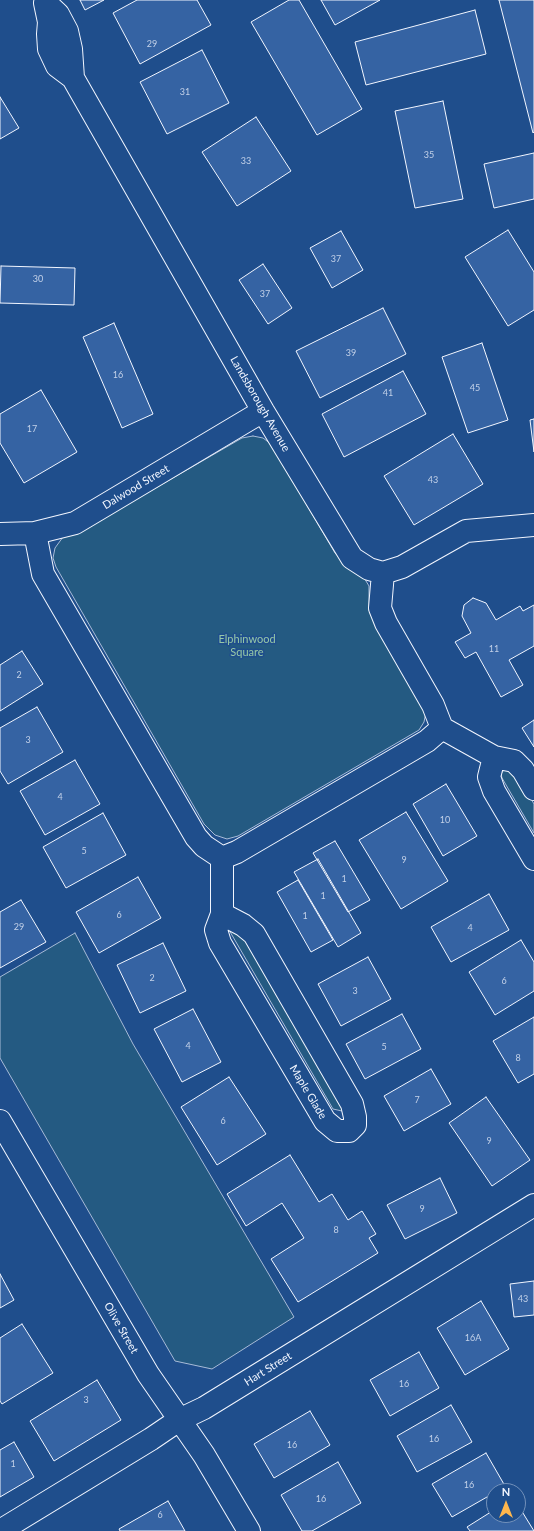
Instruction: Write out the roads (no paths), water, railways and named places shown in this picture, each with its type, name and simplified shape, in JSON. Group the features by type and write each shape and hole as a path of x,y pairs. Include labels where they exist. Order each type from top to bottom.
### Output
{"street":[{"name":"Landsborough Avenue","path":"44,1 49,22 49,48 57,66 73,78 263,411 352,558 369,569 382,573"},
{"name":"Dalwood Street","path":"0,534 35,533 75,523 263,411"},
{"path":"534,525 466,531 402,567 382,573 380,608 386,623 433,705 442,728 494,757 514,761 523,770 534,789"},
{"path":"35,533 43,574 196,836 204,846 222,858 236,852 420,745 442,728"},
{"path":"494,757 489,777 494,791 534,859"},
{"name":"Maple Glade","path":"222,858 222,914 216,930 220,943 325,1121 337,1130 349,1130 355,1125 352,1104 254,934 243,925 222,914"},
{"name":"Olive Street","path":"0,1121 148,1374 204,1455 249,1531"},
{"name":"Hart Street","path":"0,1531 151,1439 179,1420 204,1408 534,1205"}],"park label":[{"name":"Elphinwood Square","path":"247,645"}]}
